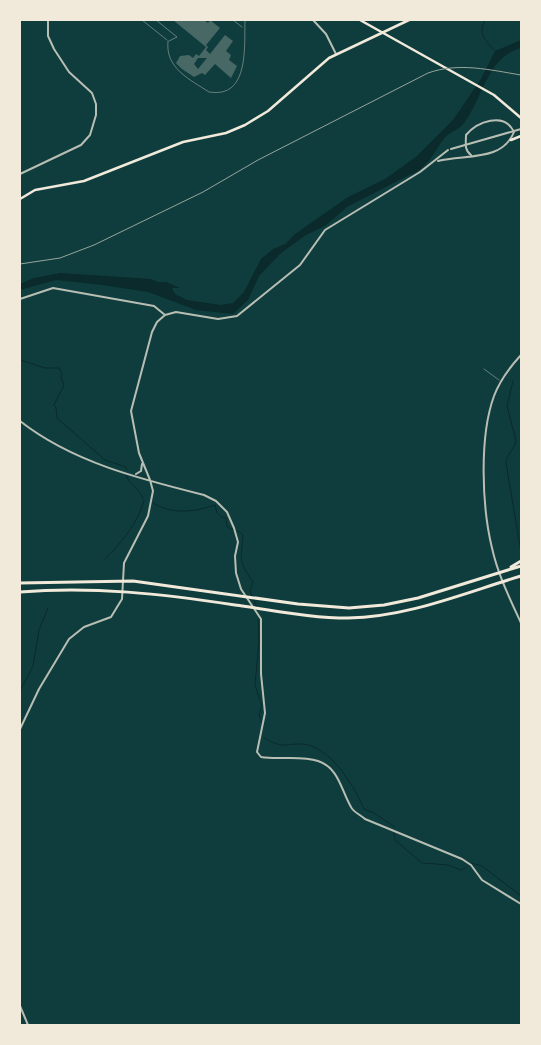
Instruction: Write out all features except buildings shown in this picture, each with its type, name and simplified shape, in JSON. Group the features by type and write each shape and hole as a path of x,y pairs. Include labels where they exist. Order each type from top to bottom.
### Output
{"highway":[{"path":"502,572 521,561"},
{"path":"20,582 133,581 332,608 384,605 426,596 521,566"},
{"path":"20,592 132,591 332,618 383,615 416,609 521,576"}],"main road":[{"path":"360,20 488,92 512,108 521,118"},
{"path":"20,199 35,190 84,181 183,142 226,132 245,125 268,111 317,67 336,54 409,20"},
{"path":"511,140 521,136"}],"street":[{"path":"20,174 82,146 91,133 96,115 96,104 92,93 69,72 54,50 48,36 48,20"},
{"path":"89,20 102,20"},
{"path":"313,20 326,34 336,54"},
{"path":"436,162 498,152 511,140 514,132 511,126 504,122 492,120 480,123 466,135 466,146 468,152 472,155"},
{"path":"20,729 39,689 69,639 84,627 111,617 119,607 122,599 124,563 148,516 152,491 150,480 138,453 132,424 133,401 152,332 157,322 165,315 176,312 218,319 237,316 300,265 325,230 377,200 436,162 449,150 521,130"},
{"path":"20,299 53,288 154,306 165,315"},
{"path":"521,355 500,381 490,407 484,471 484,502 495,560 521,624"},
{"path":"20,421 51,442 79,457 204,495 216,502 227,512 238,542 235,556 236,573 241,588 261,619 261,674 265,713 257,752 261,757 276,759 308,758 321,762 333,772 341,783 351,809 366,819 462,859 471,865 482,880 521,904"},
{"path":"134,475 141,471 142,464"},
{"path":"20,1006 28,1025"}],"lane":[{"path":"142,20 168,41 169,58 173,66 209,92 215,93 231,88 239,80 245,40 245,20"},
{"path":"156,20 177,37 168,41"},
{"path":"233,20 244,28"},
{"path":"484,369 500,381"}],"water":[{"path":"521,40 521,48 500,60 493,69 464,123 445,137 425,165 415,173 347,207 325,226 306,235 281,253 259,276 248,300 233,314 196,310 148,292 102,285 56,280 20,290 20,284 34,278 60,273 151,279 158,282 166,282 180,288 172,288 175,294 187,300 221,305 233,303 244,292 261,259 273,249 285,244 295,234 348,197 385,179 417,156 453,120 481,79 495,51"}],"waterway":[{"path":"485,20 482,33 495,51"},
{"path":"20,360 45,368 59,368 64,385 54,405 57,418 105,460 126,467 127,470"},
{"path":"513,381 507,406 516,441 506,463 521,552"},
{"path":"126,475 144,500"},
{"path":"105,559 128,532 144,501"},
{"path":"153,503 175,511 191,511 215,505 217,513 221,517 226,518 227,527 233,530"},
{"path":"237,530 243,535 242,560 253,582 250,591 257,607"},
{"path":"20,691 33,666 39,630 48,608"},
{"path":"258,619 259,641 255,685 262,706 259,715 262,723"},
{"path":"264,738 279,745 301,744 312,746 322,751 340,768 364,809 374,813 395,827"},
{"path":"394,833 395,840 422,863 448,865 461,870 467,867"},
{"path":"471,863 482,866 521,896"}],"railway":[{"path":"20,264 60,258 94,245 203,192 258,160 428,73 463,67 521,75"}]}
